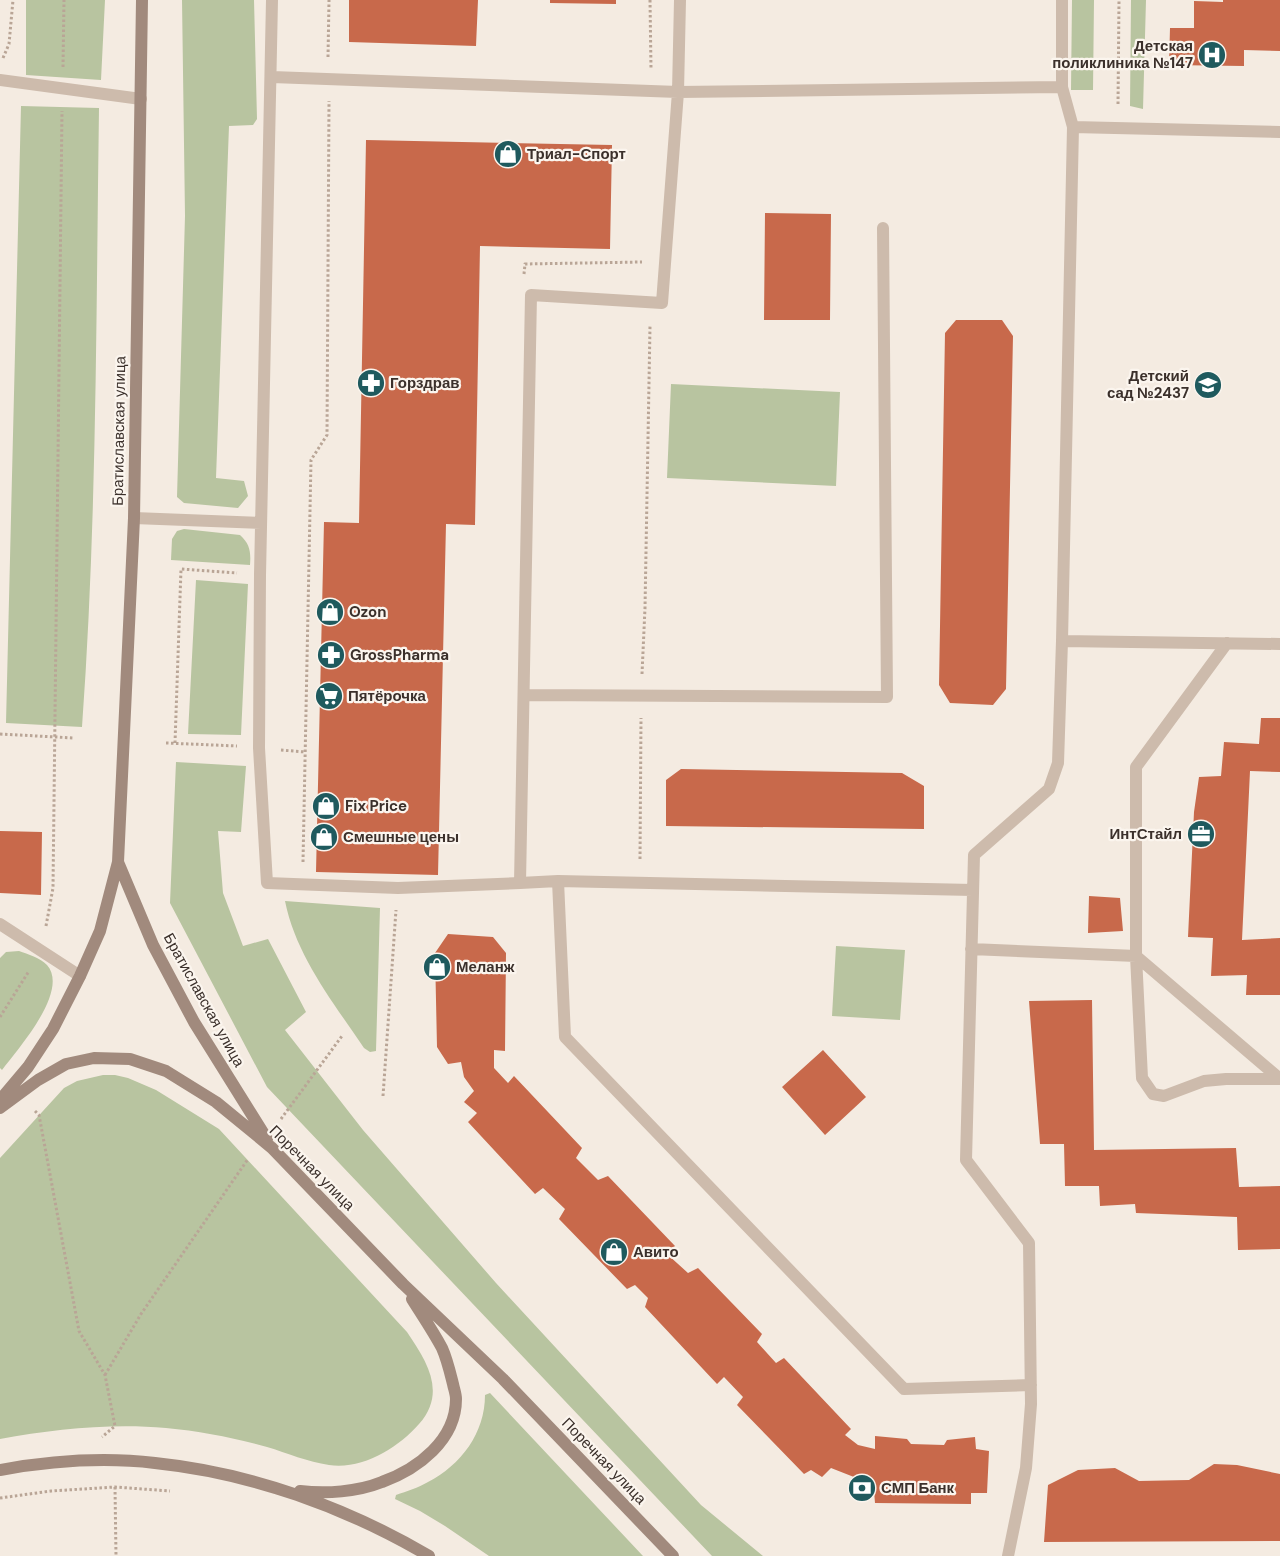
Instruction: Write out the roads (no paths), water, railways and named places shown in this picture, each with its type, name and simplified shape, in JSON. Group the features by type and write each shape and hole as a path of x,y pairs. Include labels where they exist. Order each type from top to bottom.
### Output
{"main road":[{"name":"Братиславская улица","path":"0,1100 28,1067 53,1029 80,976 100,931 118,862 134,518 142,0"},
{"name":"Братиславская улица","path":"118,862 153,945 194,1022 272,1148"},
{"name":"Поречная улица","path":"0,1108 38,1080 66,1064 94,1058 130,1059 166,1071 208,1097 272,1148 403,1284 503,1379 673,1556"},
{"name":"Поречная улица","path":"0,1470 108,1460 154,1463 214,1472 265,1485 316,1493 340,1492 382,1483 404,1472 435,1449 446,1435 454,1415 456,1398 451,1374 442,1348 403,1284"},
{"name":"Поречная улица","path":"265,1485 319,1503 371,1526 429,1556"}],"street":[{"path":"272,0 272,77 260,574 259,748 267,883 398,888 558,882 973,890"},
{"path":"520,883 531,296 662,303 678,92 680,0"},
{"path":"1008,1556 1026,1468 1031,1404 1029,1243 966,1160 974,855 1049,789 1058,763 1074,127 1062,87 1062,0"},
{"path":"272,77 678,92 1062,87"},
{"path":"0,80 141,99"},
{"path":"1074,127 1280,132"},
{"path":"524,695 887,697 884,228"},
{"path":"134,518 261,523"},
{"path":"1062,642 1280,644"},
{"path":"1227,643 1136,767 1136,956 1142,1078 1153,1094 1164,1096 1204,1081 1279,1079"},
{"path":"558,882 565,1037 904,1390 1031,1385"},
{"path":"0,925 80,976"},
{"path":"971,949 1136,956 1279,1079"}],"place":[{"name":"Детская поликлиника №147","path":"1212,55"},
{"name":"Триал-Спорт","path":"508,154"},
{"name":"Горздрав","path":"371,383"},
{"name":"Детский сад №2437","path":"1208,385"},
{"name":"Ozon","path":"330,612"},
{"name":"GrossPharma","path":"331,655"},
{"name":"Пятёрочка","path":"329,696"},
{"name":"Fix Price","path":"326,806"},
{"name":"ИнтСтайл","path":"1201,834"},
{"name":"Смешные цены","path":"324,837"},
{"name":"Меланж","path":"437,967"},
{"name":"Авито","path":"614,1252"},
{"name":"СМП Банк","path":"862,1488"}]}
